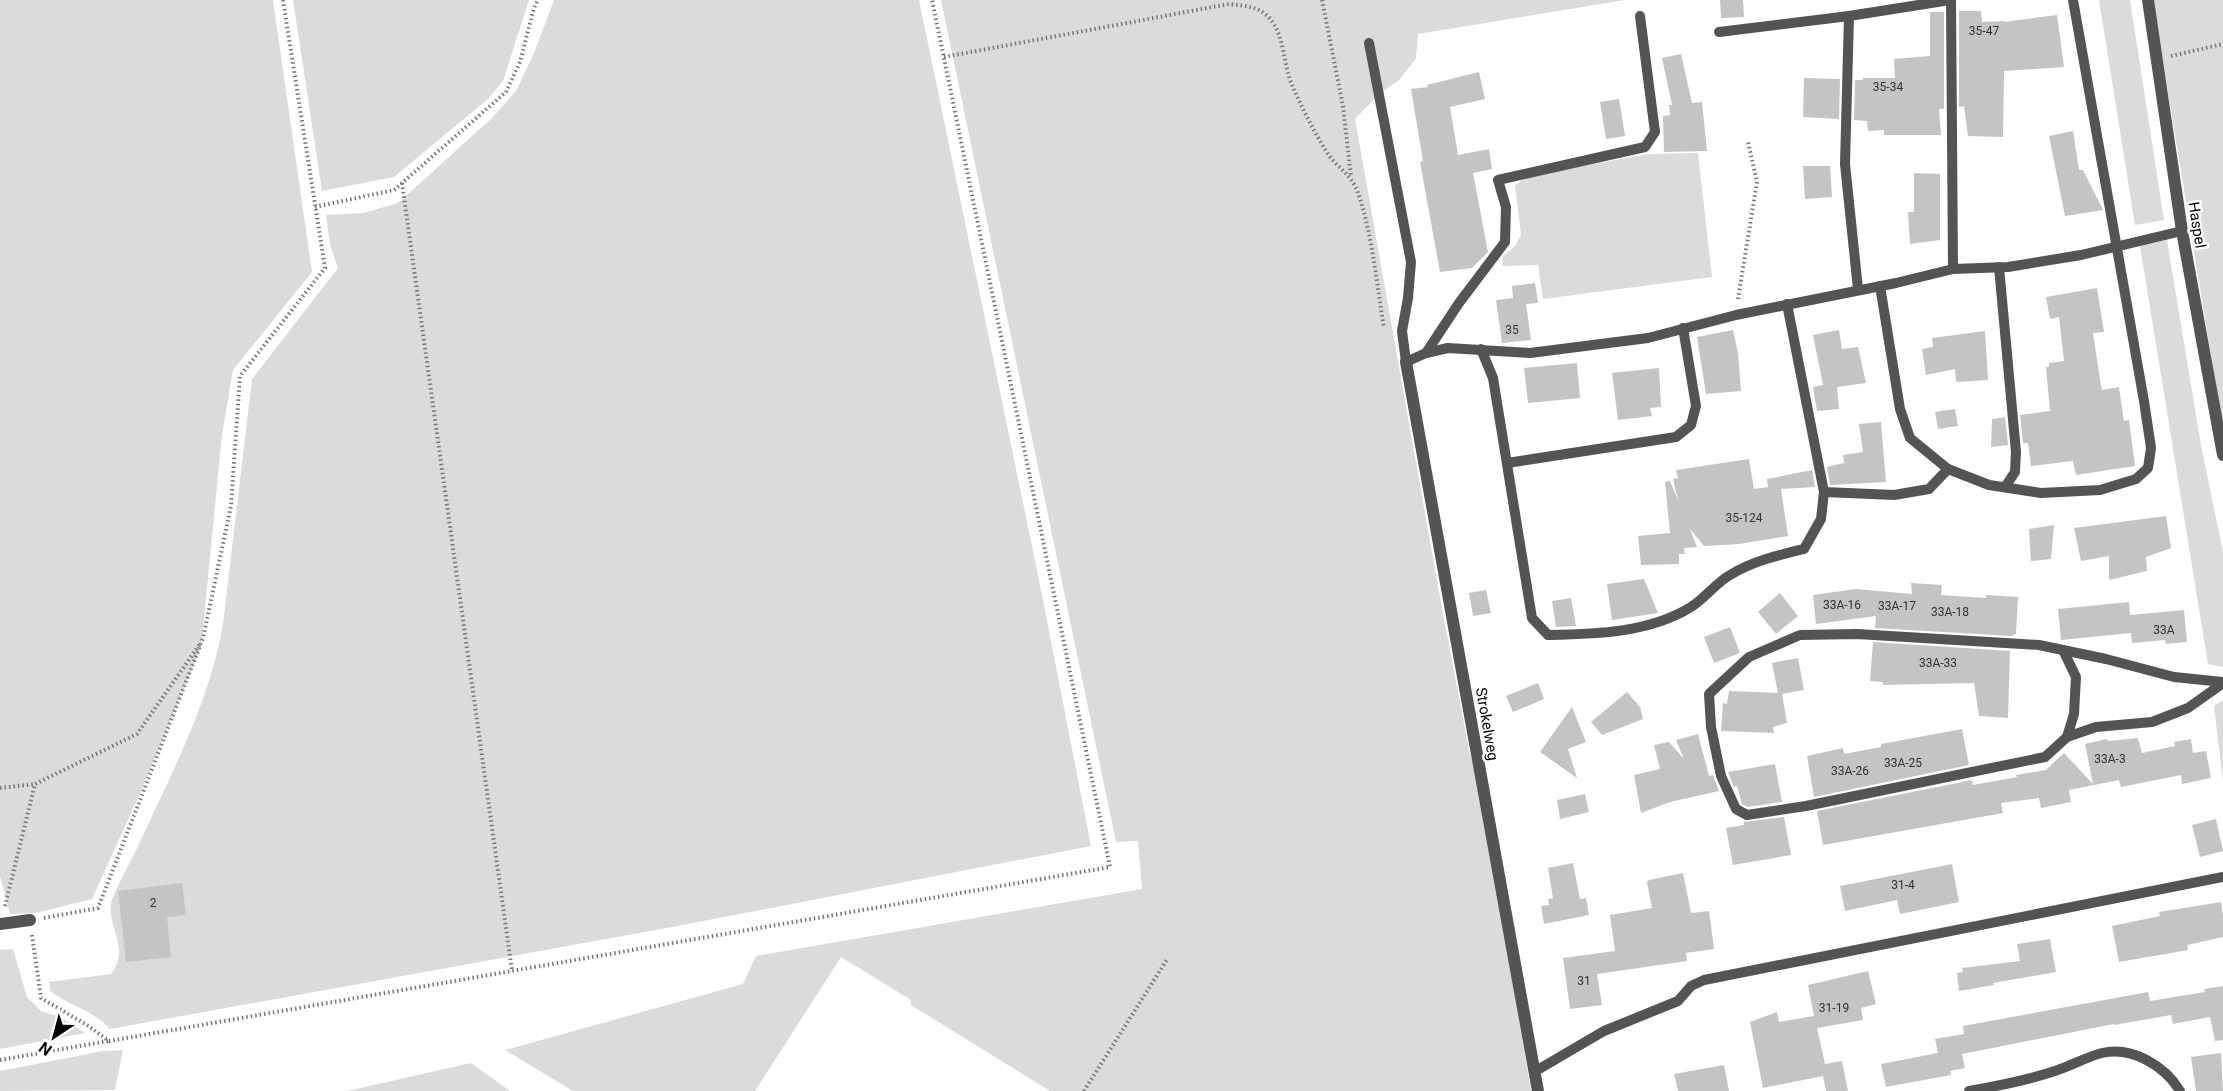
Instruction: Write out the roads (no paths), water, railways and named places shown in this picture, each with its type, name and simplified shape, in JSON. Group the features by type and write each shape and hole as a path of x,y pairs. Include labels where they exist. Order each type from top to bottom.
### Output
{"street":[{"name":"Haspel","path":"2148,0 2182,231 2223,455"},
{"name":"Strokelweg","path":"1406,362 1538,1091"},
{"path":"0,924 30,920"}],"lane":[{"path":"1719,32 1849,16 1951,0 1953,269"},
{"path":"1880,286 1900,409 1910,438 1948,469 1989,485 2041,493 2100,490 2136,478 2148,468 2151,448 2073,0"},
{"path":"1426,353 1459,303 1505,242 1506,207 1497,180 1645,147 1655,132 1640,16"},
{"path":"1849,16 1845,164 1858,290"},
{"path":"1369,43 1411,262 1402,331 1406,362 1426,353 1448,348 1530,353 1648,338 1736,315 1953,269 1999,267 2081,255 2182,231"},
{"path":"1999,267 2016,452 2015,472 2005,487"},
{"path":"1481,350 1493,378 1532,618 1548,635 1585,634 1645,627 1691,607 1730,575 1770,557 1804,549 1821,519 1824,492 1787,304"},
{"path":"1507,462 1676,438 1691,425 1696,406 1683,328"},
{"path":"1824,492 1894,495 1929,489 1948,469"},
{"path":"1857,634 2039,645 2174,677 2223,683 2188,708 2152,722 2096,727 2067,737 2045,757 1806,806 1747,815 1736,809 1721,777 1711,727 1709,694 1749,657 1800,635 1857,634"},
{"path":"2063,650 2076,677 2074,714 2067,737"},
{"path":"1534,1072 1604,1031 1678,1001 1691,986 1704,980 2223,877"},
{"path":"1970,1091 2054,1071 2103,1053 2126,1052 2147,1060 2166,1073 2180,1091"}]}
